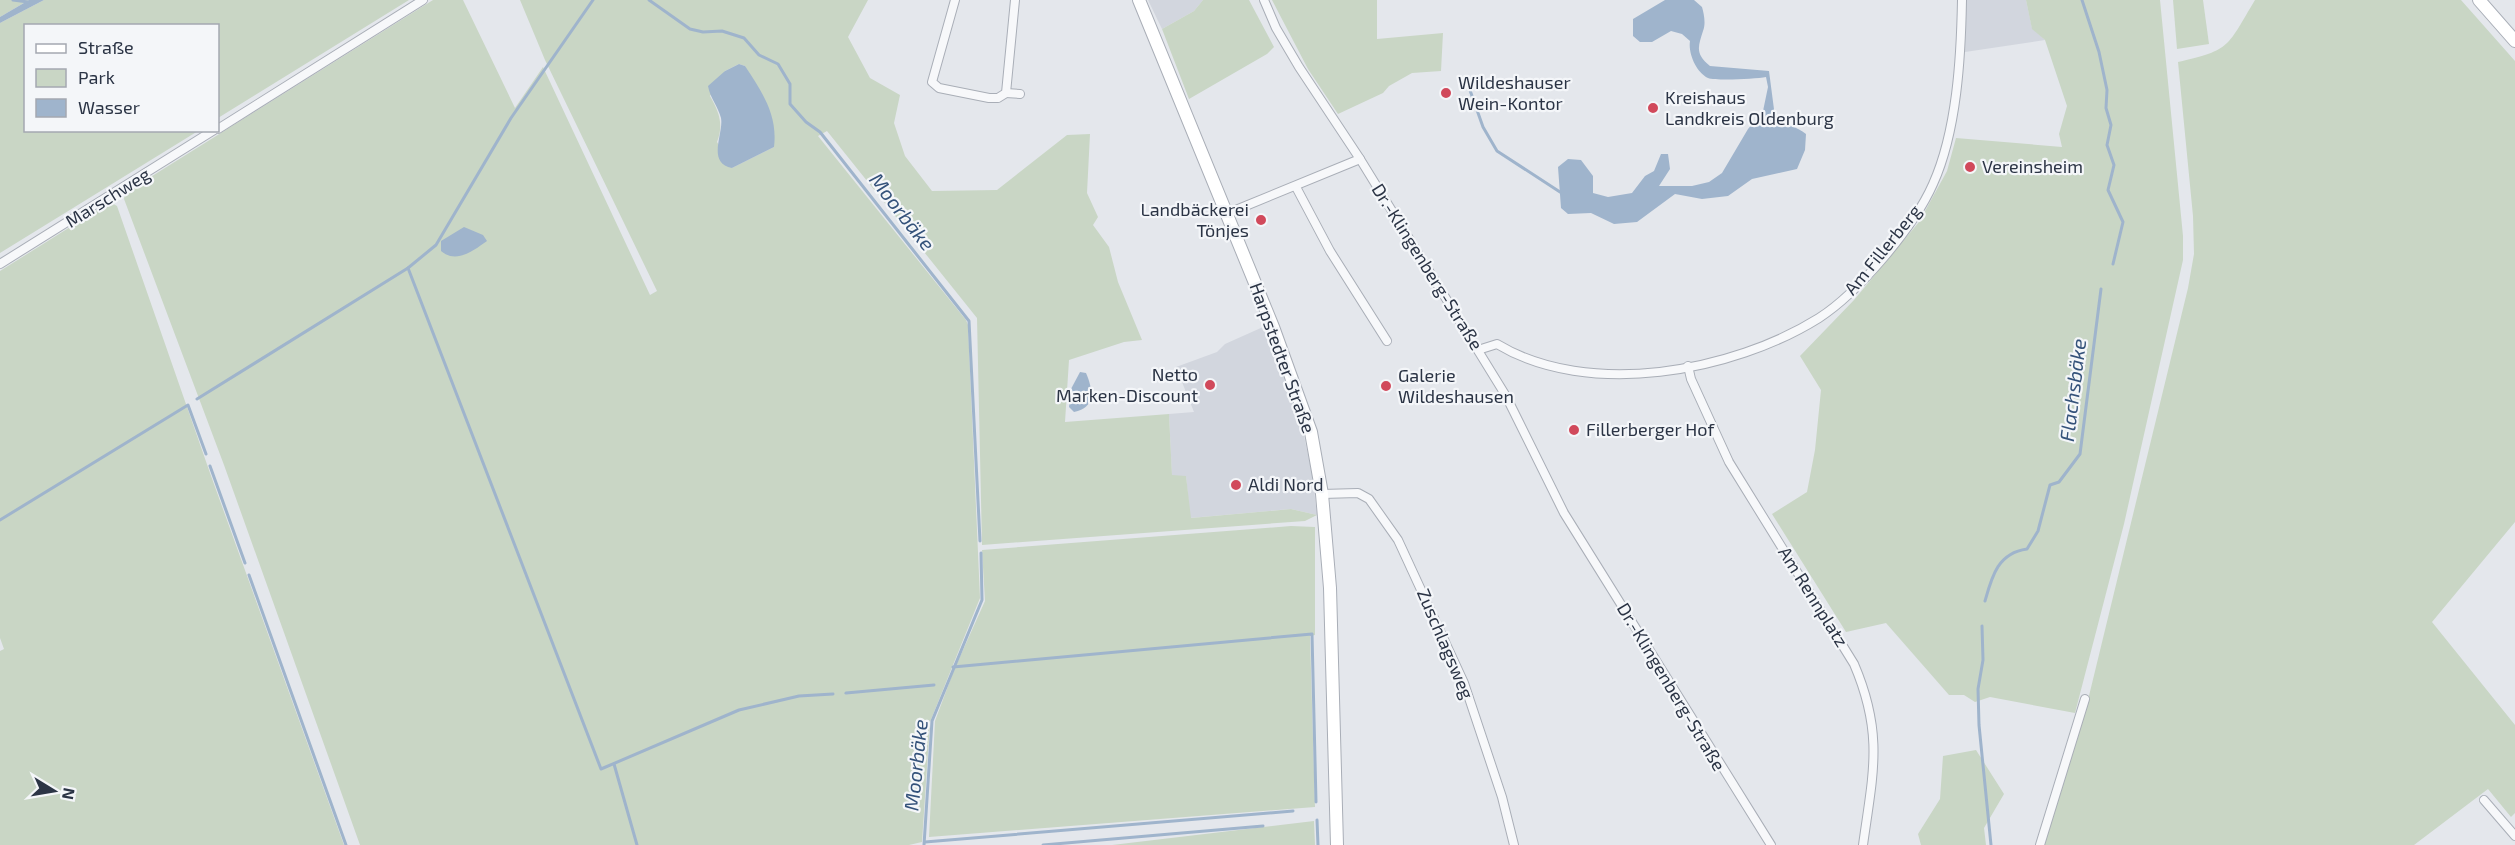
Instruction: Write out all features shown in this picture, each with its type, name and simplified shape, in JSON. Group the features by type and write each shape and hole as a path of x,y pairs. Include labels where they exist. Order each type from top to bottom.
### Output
{"main road":[{"name":"Harpstedter Straße","path":"1139,0 1305,410 1322,494 1330,588 1337,845"},
{"path":"2479,0 2515,41"}],"street":[{"name":"Marschweg","path":"219,128 423,0"},
{"path":"955,0 932,82 939,88 989,98 998,98 1006,93 1020,94"},
{"path":"1006,93 1015,0"},
{"name":"Dr.-Klingenberg-Straße","path":"1264,0 1276,28 1299,67 1360,159 1511,406 1564,513 1771,845"},
{"name":"Am Fillerberg","path":"1478,350 1497,344 1516,355 1546,366 1591,373 1638,373 1736,356 1776,341 1819,317 1856,287 1914,217 1933,184 1944,154 1961,40 1962,0"},
{"name":"Marschweg","path":"0,264 213,132"},
{"path":"1226,214 1360,159"},
{"path":"1296,187 1330,251 1387,341"},
{"name":"Am Rennplatz","path":"1688,366 1690,378 1729,462 1854,664 1868,699 1875,753 1863,845"},
{"name":"Zuschlagsweg","path":"1322,494 1358,493 1369,499 1398,540 1464,683 1502,797 1514,845"},
{"path":"2040,845 2085,699"},
{"path":"2484,800 2515,836"}],"shaded area":[{"path":"1148,0 1203,0 1194,11 1162,29"},
{"path":"1966,0 2026,0 2032,28 2045,40 1965,52"},
{"path":"1263,327 1300,418 1312,473 1317,515 1291,509 1190,518 1186,476 1172,476 1169,414 1194,412 1176,367 1217,352 1225,344"}],"green space":[{"path":"0,0 29,0 0,17"},
{"path":"44,0 409,0 219,117 219,24 24,24 24,132 196,132 0,253 0,23"},
{"path":"433,0 463,0 515,108 543,67 650,295 657,291 545,60 520,0 868,0 848,37 870,78 900,95 894,123 905,156 932,191 997,190 1067,135 1090,134 1087,193 1098,217 1093,225 1109,247 1118,282 1142,340 1124,342 1069,360 1065,422 1169,414 1172,475 1186,476 1191,518 1291,509 1317,515 1305,521 982,545 977,318 827,131 818,136 968,325 980,598 930,722 922,842 909,845 360,845 224,465 124,199 125,193","holes":["739,64 745,66 774,147 732,168 717,142 720,118 710,96 725,71"]},
{"path":"1203,0 1249,0 1274,47 1267,54 1189,99 1162,29 1194,11"},
{"path":"1272,0 1377,0 1377,39 1443,33 1441,71 1412,73 1389,86 1383,93 1338,114 1308,69"},
{"path":"2026,0 2160,0 2183,236 2183,260 2124,524 2075,713 1990,697 1975,702 1964,695 1949,695 1886,623 1846,632 1772,514 1807,492 1815,450 1821,390 1800,356 1854,300 1919,222 1947,171 1956,138 2062,147 2059,134 2067,106 2045,40 2032,29"},
{"path":"2173,0 2203,0 2209,44 2177,49"},
{"path":"2255,0 2461,0 2515,61 2515,522 2432,622 2515,725 2515,813 2511,817 2488,789 2414,845 2044,845 2088,700 2188,288 2194,254 2193,216 2178,62 2209,54 2226,44 2233,37"},
{"path":"110,202 117,206 344,845 0,845 0,651 4,649 0,638 0,271"},
{"path":"1291,526 1315,527 1315,635 1310,636 1315,807 929,837 935,721 954,670 985,601 982,550"},
{"path":"1976,750 2004,794 1984,828 1986,845 1921,845 1918,834 1940,799 1943,756"},
{"path":"1314,821 1315,845 1112,845"}],"water":[{"path":"29,0 44,0 0,23 0,17"},
{"path":"1665,0 1694,0 1702,7 1704,25 1699,50 1702,58 1710,66 1769,71 1775,117 1806,134 1805,150 1797,169 1752,179 1728,196 1702,199 1675,194 1637,222 1614,224 1591,213 1568,214 1561,208 1558,167 1568,159 1581,160 1593,176 1593,193 1608,197 1632,193 1645,176 1654,171 1661,154 1668,154 1670,169 1659,186 1692,186 1709,182 1722,173 1748,129 1763,111 1768,87 1766,77 1708,78 1694,62 1690,51 1690,41 1682,34 1671,31 1652,42 1640,42 1633,36 1633,19"},
{"path":"739,64 745,66 767,104 775,135 774,147 732,168 724,165 718,154 721,118 708,86 725,71"},
{"path":"464,227 483,235 487,241 464,255 447,255 441,251 441,241"},
{"path":"1080,372 1086,373 1091,397 1086,406 1074,412 1069,407 1071,389"}],"waterway":[{"path":"13,0 28,2"},
{"path":"197,399 408,268 436,245 511,118 593,0"},
{"name":"Moorbäke","path":"649,0 690,29 703,32 722,31 744,38 759,55 778,64 790,84 790,104 806,122 820,132 969,321 980,541"},
{"name":"Flachsbäke","path":"2082,0 2099,52 2107,90 2106,108 2111,125 2107,145 2114,165 2108,190 2123,222 2113,264"},
{"path":"1466,79 1483,127 1497,151 1560,192"},
{"path":"408,268 601,769 739,710 799,696 833,694"},
{"name":"Flachsbäke","path":"1985,601 1998,567 2009,555 2027,549 2038,531 2050,485 2059,482 2080,454 2101,289"},
{"path":"0,520 188,405 206,454"},
{"path":"210,466 245,563"},
{"name":"Moorbäke","path":"924,845 932,721 982,600 981,553"},
{"path":"249,575 346,845"},
{"name":"Flachsbäke","path":"1982,626 1983,660 1978,689 1979,725 1991,845"},
{"path":"953,667 1312,634 1316,802"},
{"path":"846,693 934,685"},
{"path":"614,764 637,845"},
{"path":"925,842 1293,811"},
{"path":"1317,820 1318,845"},
{"path":"1043,845 1263,826"}],"place":[{"name":"Wildeshauser Wein-Kontor","path":"1446,93"},
{"name":"Kreishaus Landkreis Oldenburg","path":"1653,108"},
{"name":"Vereinsheim","path":"1970,167"},
{"name":"Landbäckerei Tönjes","path":"1261,220"},
{"name":"Netto Marken-Discount","path":"1210,385"},
{"name":"Galerie Wildeshausen","path":"1386,386"},
{"name":"Fillerberger Hof","path":"1574,430"},
{"name":"Aldi Nord","path":"1236,485"}]}
